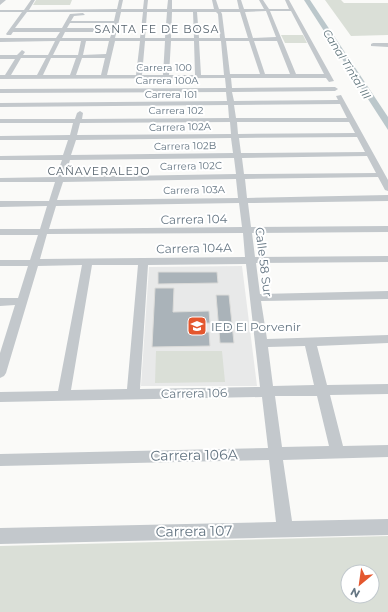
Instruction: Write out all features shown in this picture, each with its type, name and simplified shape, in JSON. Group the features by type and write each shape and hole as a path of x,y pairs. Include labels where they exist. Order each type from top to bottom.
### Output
{"street":[{"path":"0,3 3,0"},
{"path":"0,45 2,40 12,30 33,0"},
{"path":"104,77 121,0"},
{"path":"139,77 146,0"},
{"path":"166,76 170,0"},
{"name":"Calle 58 Sur","path":"214,0 220,14 224,39 230,103 285,529"},
{"path":"239,0 263,76"},
{"path":"261,0 267,10 294,76"},
{"path":"287,0 388,188"},
{"path":"72,11 74,6"},
{"path":"94,11 96,6"},
{"path":"194,10 198,76"},
{"path":"39,77 72,15 144,11 293,10"},
{"path":"45,18 48,11"},
{"path":"0,12 119,12"},
{"path":"68,22 116,22"},
{"path":"37,30 41,24"},
{"path":"12,30 114,30"},
{"path":"2,40 279,39"},
{"path":"7,77 28,40"},
{"path":"72,77 84,40"},
{"path":"373,45 388,45"},
{"path":"0,57 108,56"},
{"name":"Carrera 100","path":"0,77 328,76"},
{"path":"0,373 4,347 22,301 34,263 87,91 89,77"},
{"name":"Carrera 100A","path":"0,91 335,89"},
{"name":"Carrera 101","path":"0,105 342,102"},
{"name":"Carrera 102","path":"0,121 352,120"},
{"name":"Carrera 102A","path":"0,138 360,135"},
{"name":"Carrera 102B","path":"0,158 370,154"},
{"name":"Carrera 102C","path":"0,180 381,175"},
{"name":"Carrera 103A","path":"0,204 388,198"},
{"name":"Carrera 104","path":"0,232 388,229"},
{"name":"Carrera 104A","path":"0,263 388,259"},
{"path":"64,395 88,262"},
{"path":"133,394 143,262"},
{"path":"256,298 388,295"},
{"path":"0,302 22,301"},
{"path":"261,343 388,339"},
{"path":"310,341 337,452"},
{"name":"Carrera 106","path":"0,397 388,389"},
{"name":"Carrera 106A","path":"0,460 388,451"},
{"name":"Carrera 107","path":"0,536 388,527"}],"shaded area":[{"path":"36,0 72,0 70,5 33,5"},
{"path":"325,0 341,0 344,3 388,3 388,35 351,36"},
{"path":"281,35 303,35 307,43 285,43"},
{"name":"IED El Porvenir","path":"242,266 257,386 141,386 149,267"},
{"path":"156,351 222,351 225,382 155,383"},
{"path":"388,536 388,612 0,612 0,546"}],"water":[{"name":"Canal Tintal III","path":"304,0 310,0 388,117 388,130"}],"building":[{"path":"158,272 217,272 218,283 158,284"},
{"path":"155,288 174,288 173,312 209,311 210,323 188,324 188,333 209,332 210,346 152,347"},
{"path":"216,295 229,295 234,343 220,343"}],"place":[{"name":"IED El Porvenir","path":"197,326"}],"district":[{"name":"SANTA FE DE BOSA","path":"157,29"},
{"name":"CAÑAVERALEJO","path":"99,171"}]}
